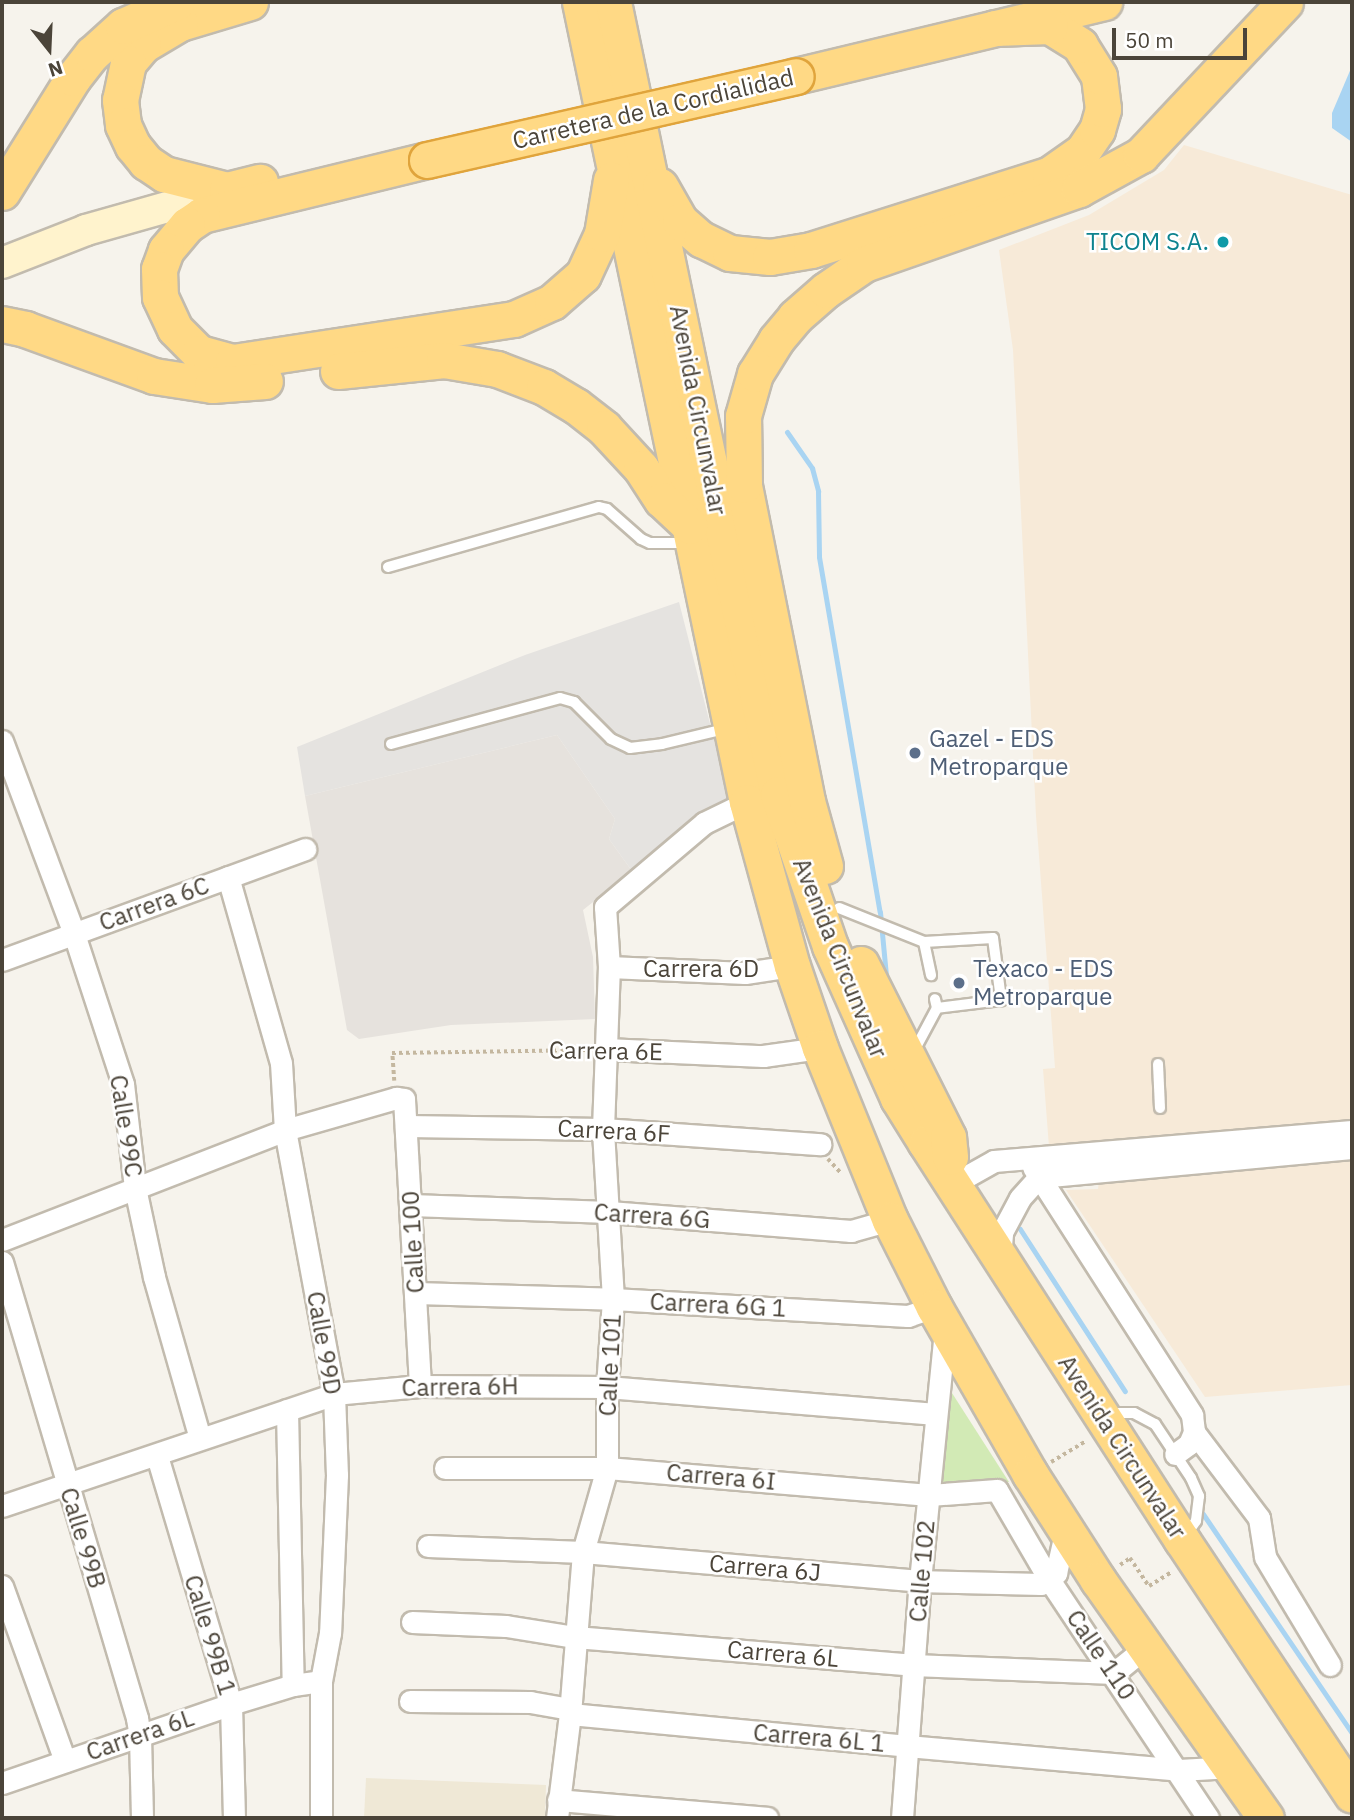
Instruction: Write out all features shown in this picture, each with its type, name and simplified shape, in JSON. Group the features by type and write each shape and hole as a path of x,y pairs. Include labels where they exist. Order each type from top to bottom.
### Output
{"highway":[{"path":"2,192 73,78 92,54 123,26 177,2"},
{"path":"227,190 176,178 146,162 133,146 123,125 120,88 128,63 135,52 154,38 180,23 250,2"},
{"name":"Carretera de la Cordialidad","path":"227,190 425,150 794,66 997,13 1026,2"},
{"name":"Carretera de la Cordialidad","path":"997,13 1104,2"},
{"path":"952,1183 948,1137 859,961 839,908 807,802 744,485 743,416 755,374 776,340 795,317 837,281 876,258 1079,189 1126,166 1149,149 1285,2"},
{"name":"Avenida Circunvalar","path":"598,11 629,150 715,496 778,794 830,946 898,1098 1188,1549 1352,1795"},
{"path":"629,150 691,232 715,247 755,257 783,257 811,250 1050,174 1082,152 1097,130 1103,109 1099,76 1080,45 1050,26 997,13"},
{"name":"Carretera de la Cordialidad","path":"202,215 425,150"},
{"path":"202,215 179,232 166,250 159,269 158,287 174,329 191,347 208,357 248,361 488,325 541,309 563,294 583,275 597,250 629,150"},
{"name":"Avenida Circunvalar","path":"629,150 691,535 747,802 792,966 820,1048 890,1220 940,1316 1030,1474 1065,1533 1266,1818"},
{"path":"2,324 25,329 154,376 201,384 249,383 432,360 497,369 544,387 588,415 616,439 691,535"},
{"path":"715,496 762,583 751,673"}],"main road":[{"path":"2,263 86,230 227,190"},
{"path":"2,285 44,264 122,236 202,215"}],"street":[{"name":"Calle 99C","path":"2,741 74,934 123,1084 135,1188 155,1277 200,1438"},
{"name":"Calle 101","path":"558,1809 570,1714 583,1552 607,1468 607,1387 613,1299 603,1129 609,967 605,907 704,822 747,802"},
{"name":"Carrera 6C","path":"2,960 305,849"},
{"name":"Calle 99D","path":"229,877 281,1063 285,1130 334,1394 337,1475 330,1633 321,1681 321,1818"},
{"name":"Carrera 6D","path":"609,967 745,973 792,966"},
{"name":"Carrera 6E","path":"606,1049 763,1056 820,1048"},
{"path":"2,1240 285,1130 400,1099"},
{"name":"Calle 100","path":"400,1099 407,1126 421,1386"},
{"name":"Carrera 6F","path":"407,1126 603,1129 820,1144"},
{"path":"952,1183 994,1161 1027,1156 1352,1131"},
{"path":"1000,1257 1002,1232 1020,1198 1039,1177 1352,1148"},
{"path":"1027,1156 1192,1415 1194,1432 1259,1518 1265,1557 1330,1665"},
{"name":"Carrera 6G","path":"411,1205 609,1212 851,1231 890,1220"},
{"name":"Calle 99B","path":"2,1262 140,1736 142,1818"},
{"name":"Carrera 6G 1","path":"416,1293 613,1299 940,1316"},
{"name":"Calle 102","path":"902,1818 936,1414 940,1316"},
{"name":"Carrera 6H","path":"2,1506 334,1394 421,1386 607,1387 936,1414"},
{"path":"287,1410 293,1685"},
{"path":"1175,1454 1188,1444 1194,1432"},
{"name":"Calle 99B 1","path":"156,1456 231,1704 234,1818"},
{"name":"Carrera 6I","path":"445,1468 607,1468 929,1495 997,1490"},
{"name":"Calle 110","path":"997,1490 1050,1581 1209,1818"},
{"path":"1050,1581 1056,1573 1065,1533"},
{"name":"Carrera 6J","path":"428,1546 583,1552 920,1581 1041,1584 1050,1581"},
{"path":"2,1586 65,1761"},
{"name":"Carrera 6L","path":"412,1622 506,1626 575,1637 914,1665 1114,1673"},
{"path":"1114,1673 1146,1647"},
{"name":"Carrera 6L","path":"2,1783 231,1704 293,1685 321,1681"},
{"name":"Carrera 6L 1","path":"410,1701 530,1702 565,1708 570,1714 907,1746 1178,1770 1232,1767"},
{"path":"558,1809 767,1818"}],"lane":[{"path":"388,567 599,507 607,509 641,539 650,543 691,535"},
{"path":"391,744 560,698 574,702 611,739 630,748 663,744 732,728"},
{"path":"839,908 924,942 993,938 1001,1000 936,1003 909,1060"},
{"path":"924,942 930,975"},
{"path":"1158,1064 1160,1108"},
{"path":"1104,1420 1134,1413 1155,1424 1175,1454 1199,1496 1196,1521 1188,1549"}],"path":[{"name":"Carrera 6E","path":"400,1099 392,1053 606,1049"},
{"path":"1030,1474 1104,1420"},
{"path":"1098,1580 1130,1558 1149,1586 1188,1549"}],"shaded area":[{"path":"1184,145 1352,195 1352,1385 1205,1397 1066,1190 1098,1189 1099,1181 1049,1147 1043,1069 1055,1068 1036,816 1013,350 999,250 1089,215 1164,170"},
{"path":"679,602 730,802 701,813 632,871 609,839 615,819 557,735 305,796 297,747 525,655"},
{"path":"557,735 615,819 609,839 632,871 583,910 593,957 595,1019 451,1025 359,1039 347,1030 305,796"},
{"path":"366,1778 546,1785 545,1818 364,1818"}],"green space":[{"path":"943,1379 1009,1482 942,1489"}],"water":[{"path":"1352,66 1352,142 1332,128 1332,113"}],"waterway":[{"path":"787,432 812,468 818,491 819,557 880,912 886,976"},
{"path":"1020,1229 1125,1391"},
{"path":"1203,1514 1352,1733"}],"place":[{"name":"TICOM S.A.","path":"1223,242"},
{"name":"Gazel - EDS Metroparque","path":"915,753"},
{"name":"Texaco - EDS Metroparque","path":"959,983"}]}
